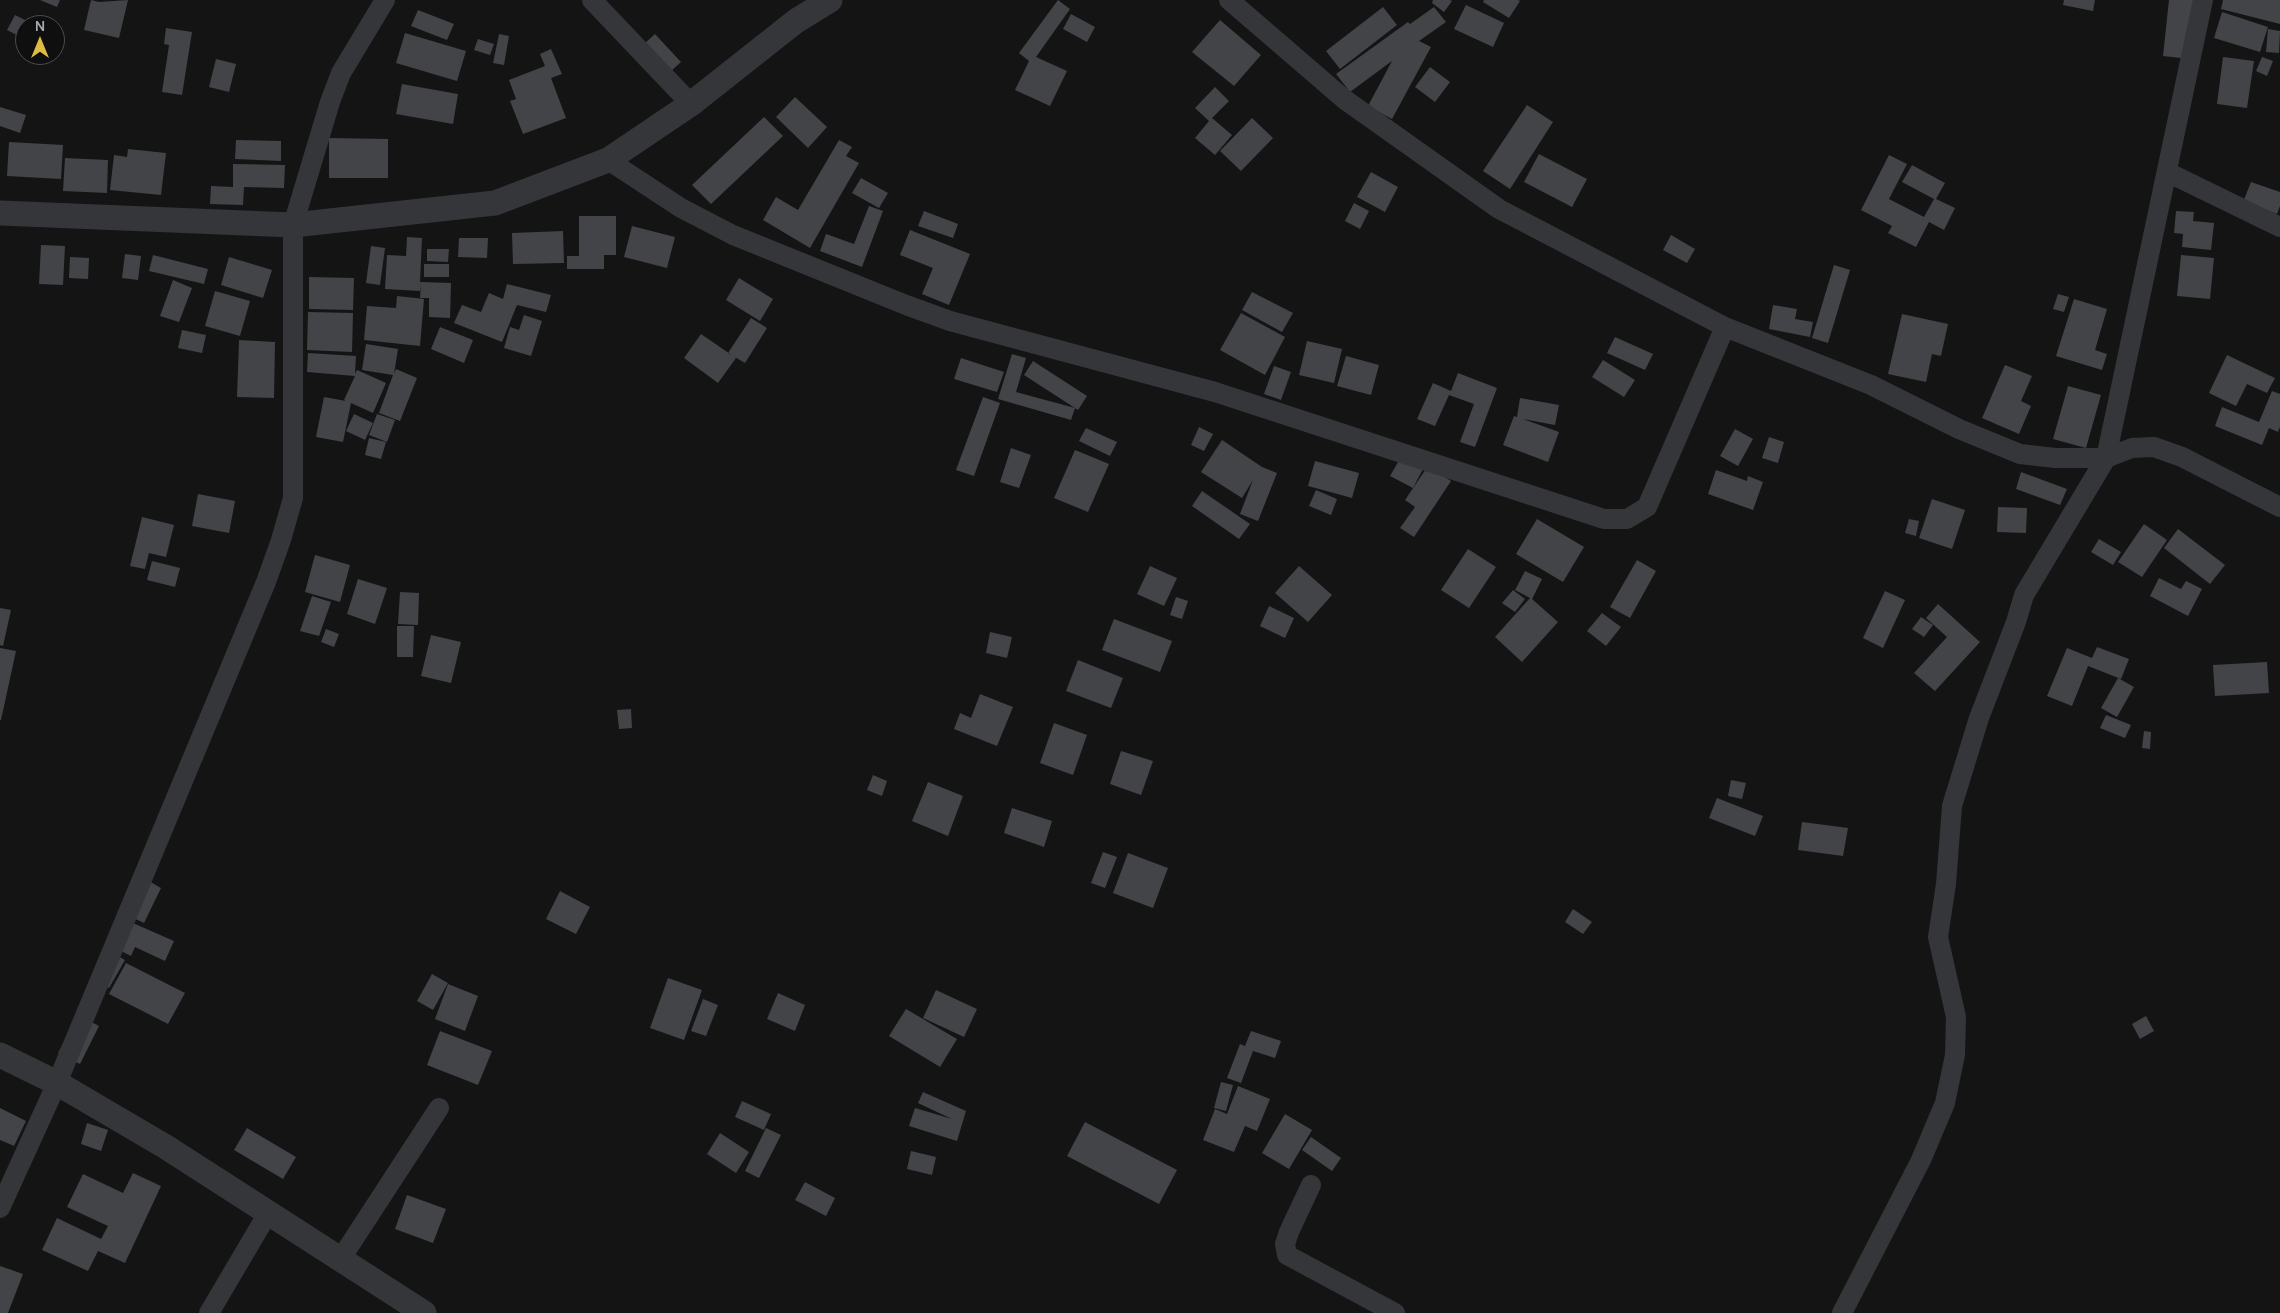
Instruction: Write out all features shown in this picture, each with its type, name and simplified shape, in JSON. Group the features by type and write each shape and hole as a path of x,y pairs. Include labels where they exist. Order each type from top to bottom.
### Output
{"street":[{"path":"0,1208 58,1084 266,582 293,498 293,225 330,102 341,73 385,0"},
{"path":"592,0 690,104"},
{"path":"0,213 293,225 495,203 608,160 690,104 796,21 830,0"},
{"path":"1229,0 1344,99 1499,209 1725,327 1871,385 1959,429 2020,454 2055,458 2106,458 2132,448 2154,447 2182,457 2280,507"},
{"path":"1842,1313 1921,1160 1945,1103 1955,1055 1956,1017 1938,937 1952,806 1979,718 2016,622 2024,595 2106,458 2203,0"},
{"path":"608,160 681,208 733,235 950,321 1216,392 1604,519 1627,519 1647,507 1725,327"},
{"path":"2167,172 2280,227"},
{"path":"0,1055 58,1084 166,1147 424,1313"},
{"path":"340,1260 438,1108"},
{"path":"1311,1186 1284,1244 1287,1255 1395,1313"},
{"path":"209,1313 268,1213"}],"building":[{"path":"40,0 60,0 57,7"},
{"path":"91,0 99,2 128,0 119,38 84,30"},
{"path":"1058,0 1070,9 1036,57 1067,71 1050,106 1015,90 1029,61 1019,53"},
{"path":"1433,0 1452,1 1444,12 1432,3"},
{"path":"1484,0 1520,1 1509,18 1483,2"},
{"path":"2064,0 2095,0 2093,11 2063,5"},
{"path":"2169,0 2195,0 2190,59 2163,56"},
{"path":"2223,0 2280,0 2280,24 2221,9"},
{"path":"1466,5 1504,23 1493,47 1454,29"},
{"path":"1383,7 1397,25 1340,69 1326,51"},
{"path":"1434,7 1446,22 1419,41 1431,47 1392,119 1368,106 1392,61 1350,92 1336,74 1408,22 1410,24"},
{"path":"418,10 454,24 447,40 411,26"},
{"path":"2222,12 2268,27 2260,52 2214,38"},
{"path":"1071,14 1095,27 1087,42 1063,29"},
{"path":"15,15 15,34 7,30"},
{"path":"1220,20 1261,55 1234,86 1192,52"},
{"path":"166,28 192,32 182,95 162,92 169,45 164,44"},
{"path":"2268,29 2280,31 2279,53 2266,52"},
{"path":"405,33 466,51 457,81 396,63"},
{"path":"499,34 509,36 504,65 493,63"},
{"path":"655,34 681,62 669,73 643,45"},
{"path":"478,39 494,44 490,55 474,50"},
{"path":"551,49 562,74 551,78 566,118 523,134 510,101 516,99 509,80 545,66 540,54"},
{"path":"2223,57 2254,61 2247,108 2217,104"},
{"path":"2262,57 2273,61 2267,76 2256,71"},
{"path":"216,59 236,64 229,92 209,87"},
{"path":"1430,67 1450,82 1435,102 1415,87"},
{"path":"402,84 458,94 453,124 396,114"},
{"path":"1215,87 1229,101 1212,118 1232,135 1215,155 1195,138 1209,121 1195,108"},
{"path":"795,97 827,127 808,148 776,117"},
{"path":"1527,105 1553,122 1510,189 1483,171"},
{"path":"0,107 26,115 20,133 0,126"},
{"path":"764,117 783,136 711,204 692,185"},
{"path":"1252,118 1273,138 1241,171 1220,151"},
{"path":"329,138 388,139 388,178 329,178"},
{"path":"236,140 281,141 281,161 235,159"},
{"path":"839,140 852,147 846,156 859,163 810,248 763,220 776,197 798,210"},
{"path":"9,142 63,145 61,179 7,176"},
{"path":"128,149 166,153 161,195 110,190 114,155 127,157"},
{"path":"1539,154 1587,179 1572,207 1524,182"},
{"path":"1889,155 1907,164 1889,199 1924,217 1934,199 1902,182 1912,165 1945,183 1936,199 1955,208 1944,230 1929,222 1916,247 1888,233 1892,226 1861,210"},
{"path":"65,158 108,160 107,193 63,191"},
{"path":"233,164 285,165 284,188 244,187 243,205 210,204 211,186 233,187"},
{"path":"1371,172 1398,187 1385,212 1357,197"},
{"path":"861,178 888,193 879,208 852,193"},
{"path":"2251,182 2280,192 2280,206 2277,214 2243,202"},
{"path":"1354,203 1369,211 1360,229 1345,221"},
{"path":"869,206 883,211 862,267 820,251 826,234 854,244"},
{"path":"924,211 958,224 953,238 918,226"},
{"path":"2176,211 2194,212 2193,221 2214,223 2211,250 2182,247 2183,234 2174,233"},
{"path":"579,216 616,216 616,255 604,255 604,269 567,269 567,256 579,256"},
{"path":"632,226 675,237 667,268 624,257"},
{"path":"910,230 970,254 949,305 922,294 933,268 900,255"},
{"path":"563,231 564,263 513,264 512,233"},
{"path":"1671,235 1695,249 1687,263 1663,250"},
{"path":"407,237 422,238 420,282 451,283 450,318 429,317 429,298 420,298 421,284 420,291 385,289 387,255 406,256"},
{"path":"459,238 488,238 487,258 458,257"},
{"path":"41,245 65,246 63,285 39,284"},
{"path":"371,246 385,248 380,285 366,283"},
{"path":"427,249 449,249 448,262 427,261"},
{"path":"125,254 141,256 138,280 122,278"},
{"path":"153,255 208,269 204,284 149,271"},
{"path":"2181,255 2214,258 2210,299 2177,296"},
{"path":"70,257 89,258 88,279 69,278"},
{"path":"229,257 272,270 263,298 221,285"},
{"path":"424,264 449,264 449,277 424,277"},
{"path":"1834,265 1850,270 1828,343 1812,338"},
{"path":"309,277 354,278 353,310 309,309"},
{"path":"739,278 773,299 760,321 726,300"},
{"path":"173,280 192,288 179,322 160,316"},
{"path":"507,284 551,295 546,312 517,305 502,342 454,323 462,305 481,312 489,293 503,299"},
{"path":"215,291 250,301 240,336 205,326"},
{"path":"1252,292 1293,313 1282,332 1242,310"},
{"path":"2058,294 2069,297 2064,312 2053,309"},
{"path":"397,296 424,299 420,346 364,340 367,306 396,308"},
{"path":"2074,299 2107,309 2095,350 2107,354 2102,370 2056,356"},
{"path":"1773,305 1797,309 1795,319 1813,322 1810,337 1769,329"},
{"path":"308,312 353,313 352,352 307,350"},
{"path":"1241,313 1285,337 1265,375 1220,350"},
{"path":"1902,314 1948,324 1941,356 1932,354 1926,382 1888,374"},
{"path":"524,315 542,321 531,356 504,348 510,327 519,330"},
{"path":"751,318 767,328 745,363 728,353"},
{"path":"440,327 473,340 464,363 431,349"},
{"path":"182,330 206,335 202,353 178,348"},
{"path":"701,334 736,358 718,383 684,358"},
{"path":"1615,337 1653,354 1645,370 1607,353"},
{"path":"239,340 275,342 274,398 237,397"},
{"path":"1307,341 1342,349 1334,383 1299,375"},
{"path":"366,344 398,349 394,374 396,369 417,378 400,421 379,413 393,375 362,370"},
{"path":"308,353 356,356 355,374 357,370 386,383 373,413 351,403 343,442 316,437 324,397 346,401 344,400 355,376 307,372"},
{"path":"1012,354 1026,358 1016,392 1075,408 1071,420 998,399"},
{"path":"2227,355 2275,378 2267,393 2247,384 2236,406 2209,393"},
{"path":"1346,356 1379,365 1371,395 1337,386"},
{"path":"961,358 1004,372 997,392 954,379"},
{"path":"1603,360 1635,380 1624,397 1592,377"},
{"path":"1033,361 1087,396 1078,410 1024,375"},
{"path":"2005,365 2032,376 2021,401 2031,406 2019,434 1982,418"},
{"path":"1274,366 1291,372 1281,400 1264,394"},
{"path":"1458,373 1497,388 1475,447 1460,442 1474,404 1449,395 1435,426 1417,419 1433,383 1451,391"},
{"path":"2068,386 2101,395 2086,448 2053,439"},
{"path":"2272,391 2280,394 2280,427 2278,432 2269,428 2262,445 2215,426 2222,407 2259,422"},
{"path":"983,397 1000,403 974,476 956,470"},
{"path":"1520,398 1559,405 1555,425 1523,419 1559,432 1548,462 1503,445 1514,416 1517,417"},
{"path":"354,414 373,423 365,440 346,431"},
{"path":"377,414 395,420 387,442 369,435"},
{"path":"1199,427 1213,434 1204,451 1191,445"},
{"path":"1086,428 1117,442 1110,456 1079,441"},
{"path":"1735,429 1753,439 1738,466 1720,456"},
{"path":"1769,437 1784,442 1778,463 1762,458"},
{"path":"369,438 386,442 381,459 365,455"},
{"path":"1222,440 1262,467 1277,473 1258,521 1240,514 1253,480 1242,498 1201,472"},
{"path":"1011,448 1031,455 1019,488 1000,482"},
{"path":"1075,450 1109,464 1088,512 1054,498"},
{"path":"1401,457 1423,469 1413,488 1390,476"},
{"path":"1315,461 1359,473 1352,498 1308,486"},
{"path":"1428,466 1451,481 1414,537 1400,528 1415,507 1405,500"},
{"path":"1716,470 1747,481 1748,476 1763,482 1753,510 1708,494"},
{"path":"2021,472 2067,489 2060,505 2016,489"},
{"path":"1316,490 1337,499 1331,515 1309,506"},
{"path":"1202,491 1250,524 1239,539 1192,506"},
{"path":"198,494 235,501 229,533 192,526"},
{"path":"1932,499 1965,510 1952,549 1919,538"},
{"path":"1998,507 2027,508 2026,533 1997,532"},
{"path":"142,517 174,525 166,557 149,553 145,569 130,566"},
{"path":"1537,519 1584,547 1563,582 1516,554"},
{"path":"1909,519 1919,521 1916,536 1905,533"},
{"path":"2144,524 2167,540 2142,577 2118,562"},
{"path":"2178,529 2225,565 2210,584 2164,548"},
{"path":"2099,539 2121,552 2113,565 2091,552"},
{"path":"1468,549 1496,567 1469,608 1441,590"},
{"path":"315,555 350,565 340,602 305,592"},
{"path":"1637,560 1656,571 1630,618 1610,607"},
{"path":"152,561 180,568 175,587 147,580"},
{"path":"1150,566 1177,578 1164,606 1137,594"},
{"path":"1299,566 1332,595 1308,622 1275,593"},
{"path":"1525,571 1542,579 1532,599 1558,622 1522,662 1495,637 1530,598 1515,590"},
{"path":"2159,578 2181,589 2186,581 2202,589 2188,616 2150,596"},
{"path":"358,579 387,588 375,624 347,614"},
{"path":"1513,590 1525,599 1515,612 1502,603"},
{"path":"1885,591 1905,600 1883,648 1863,638"},
{"path":"400,592 419,593 418,625 398,624"},
{"path":"312,596 331,602 319,636 300,631"},
{"path":"1176,597 1188,601 1182,619 1170,615"},
{"path":"1938,604 1980,642 1935,691 1914,673 1947,637 1926,618"},
{"path":"1269,606 1294,618 1285,638 1260,626"},
{"path":"0,608 11,610 3,646 0,645"},
{"path":"1602,613 1621,627 1606,646 1587,631"},
{"path":"1921,617 1933,625 1924,637 1912,629"},
{"path":"1114,619 1172,641 1160,672 1102,650"},
{"path":"397,626 414,626 413,657 397,657"},
{"path":"326,629 339,634 334,647 321,642"},
{"path":"990,632 1012,637 1007,658 986,653"},
{"path":"431,635 461,642 451,683 421,676"},
{"path":"2097,647 2129,659 2121,679 2088,666 2072,706 2047,696 2067,648 2092,658"},
{"path":"0,648 16,651 1,720 0,720"},
{"path":"1078,660 1123,678 1111,708 1066,691"},
{"path":"2267,662 2269,693 2215,696 2213,665"},
{"path":"2118,678 2134,687 2117,717 2101,708"},
{"path":"980,694 1013,707 997,746 954,729 960,713 971,718"},
{"path":"631,709 632,728 619,729 617,710"},
{"path":"2106,715 2131,725 2125,738 2100,728"},
{"path":"1054,723 1087,735 1073,775 1040,763"},
{"path":"2144,731 2151,732 2150,749 2142,748"},
{"path":"1121,751 1153,761 1141,795 1110,784"},
{"path":"873,775 887,781 882,796 867,790"},
{"path":"1731,780 1746,783 1742,799 1728,796"},
{"path":"928,782 963,796 948,836 912,821"},
{"path":"1717,798 1763,816 1755,836 1709,818"},
{"path":"1012,808 1052,821 1044,847 1004,833"},
{"path":"1802,822 1848,828 1843,856 1798,850"},
{"path":"1103,852 1117,857 1105,888 1091,883"},
{"path":"1128,853 1168,868 1153,908 1113,893"},
{"path":"147,880 161,888 144,923 129,916"},
{"path":"560,891 590,907 576,934 546,919"},
{"path":"1573,909 1592,922 1583,934 1565,922"},
{"path":"126,920 174,941 165,961 135,947 131,956 113,947"},
{"path":"109,951 125,960 109,988 93,979"},
{"path":"126,963 185,993 168,1024 109,994"},
{"path":"432,974 448,983 433,1010 417,1001"},
{"path":"668,978 702,990 684,1040 650,1028"},
{"path":"448,984 478,996 465,1031 435,1019"},
{"path":"936,990 977,1009 964,1037 923,1018"},
{"path":"778,993 805,1005 795,1031 767,1019"},
{"path":"703,999 718,1005 706,1036 691,1031"},
{"path":"906,1009 957,1039 940,1067 889,1036"},
{"path":"78,1015 99,1026 80,1064 58,1053"},
{"path":"2146,1016 2154,1031 2140,1039 2132,1024"},
{"path":"440,1031 492,1051 478,1085 427,1065"},
{"path":"1251,1031 1281,1041 1275,1058 1253,1051 1241,1083 1227,1078 1240,1044 1245,1046"},
{"path":"1221,1082 1233,1085 1226,1111 1214,1108"},
{"path":"1238,1086 1270,1099 1257,1131 1245,1126 1234,1152 1203,1140 1215,1109 1227,1114"},
{"path":"923,1092 966,1111 957,1141 909,1126 915,1108 952,1119 918,1103"},
{"path":"742,1101 771,1114 764,1130 735,1117"},
{"path":"0,1108 26,1121 14,1146 0,1140"},
{"path":"1285,1114 1312,1130 1289,1169 1262,1153"},
{"path":"1085,1122 1177,1170 1159,1204 1067,1156"},
{"path":"87,1123 108,1130 101,1151 81,1144"},
{"path":"247,1128 296,1157 283,1179 234,1150"},
{"path":"766,1128 781,1135 759,1178 745,1171"},
{"path":"720,1133 749,1152 736,1173 707,1154"},
{"path":"1311,1137 1341,1158 1332,1171 1302,1150"},
{"path":"911,1151 936,1157 932,1175 907,1169"},
{"path":"133,1173 161,1186 125,1263 98,1251 88,1271 42,1250 57,1218 101,1239 108,1226 67,1207 83,1174 123,1193"},
{"path":"805,1182 835,1198 826,1216 795,1200"},
{"path":"407,1195 446,1209 433,1243 395,1229"},
{"path":"0,1266 23,1274 8,1313 0,1313"}]}
